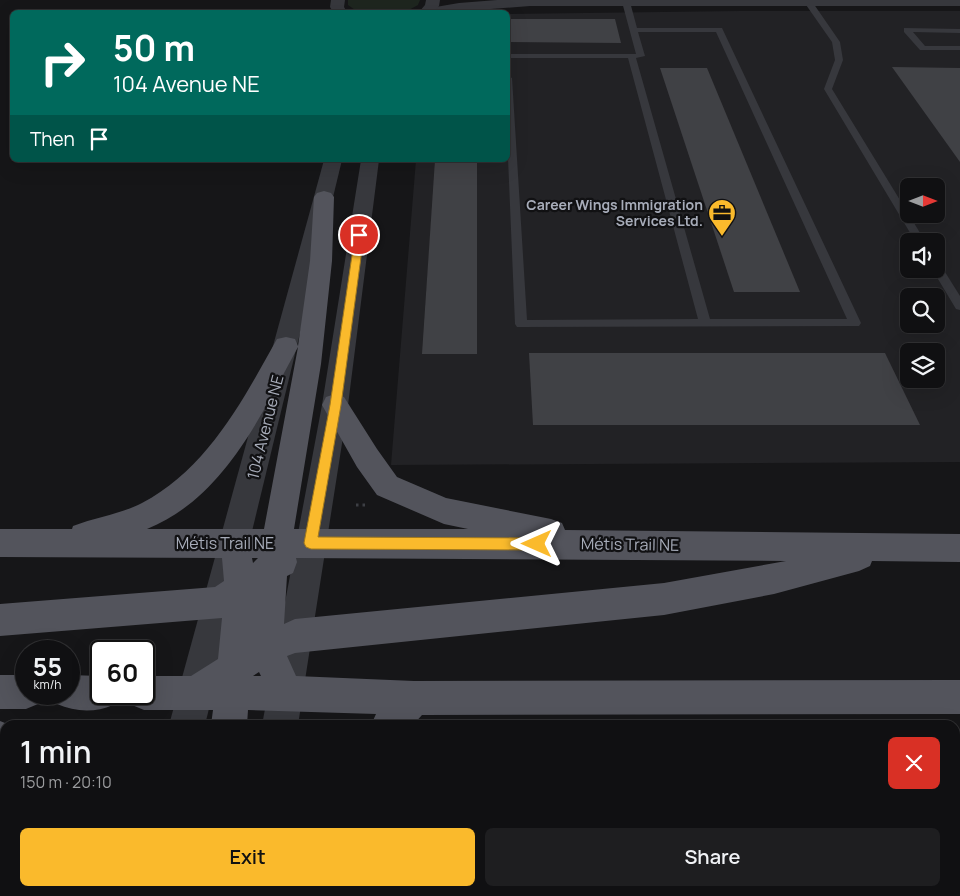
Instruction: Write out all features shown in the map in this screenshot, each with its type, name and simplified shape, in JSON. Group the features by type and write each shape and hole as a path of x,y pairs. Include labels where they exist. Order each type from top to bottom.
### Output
{"main road":[{"path":"283,709 281,642 274,556 308,364 321,261 324,197"},
{"path":"63,543 154,512 191,487 218,456 249,411 286,346"},
{"path":"335,405 367,458 387,486 444,511 531,528 594,544"},
{"name":"Métis Trail NE","path":"0,543 235,543 274,556"},
{"path":"0,620 230,596 274,556 311,543"},
{"name":"Métis Trail NE","path":"311,543 960,548"},
{"path":"155,697 191,709 233,695 281,642 664,599 774,579 891,548"},
{"path":"230,596 233,695"},
{"path":"0,692 15,692"},
{"path":"233,695 283,709 414,698 960,697"},
{"path":"394,720 414,698"}],"street":[{"path":"513,0 530,2"},
{"path":"438,10 459,6 530,2 960,2"},
{"name":"104 Avenue NE","path":"191,709 230,596 235,543 333,162"},
{"path":"281,642 311,543 335,405 370,162"}],"lane":[{"path":"510,56 641,56 626,2"},
{"path":"808,2 836,42 839,60 828,89 915,233"},
{"path":"510,147 521,324 855,323 719,30 633,30"},
{"path":"960,30 907,30 923,48 960,48"},
{"path":"631,56 705,323"},
{"path":"943,278 960,306"}],"shaded area":[{"path":"348,0 420,0 418,5 409,10 355,10 348,5"},
{"path":"960,11 960,462 391,465 416,162 510,162 510,14"}],"building":[{"path":"510,19 615,19 621,43 510,42"},
{"path":"892,67 960,68 960,162"},
{"path":"660,68 707,68 800,292 734,292"},
{"path":"435,162 477,162 477,354 422,354"},
{"path":"529,353 885,353 900,384 900,388 902,388 920,425 533,425"}],"place":[{"name":"Career Wings Immigration Services Ltd.","path":"722,237"}],"route":[{"path":"359,235 335,405 311,543 537,544"}]}
